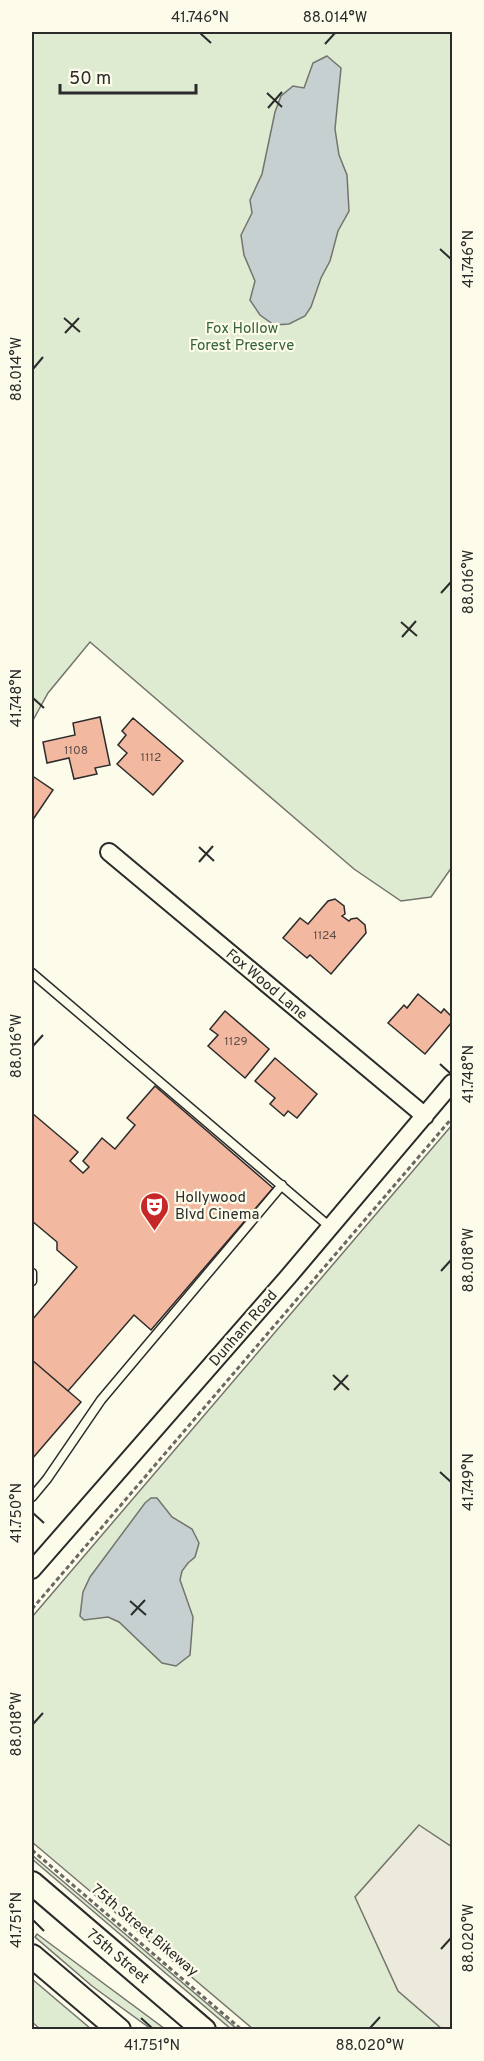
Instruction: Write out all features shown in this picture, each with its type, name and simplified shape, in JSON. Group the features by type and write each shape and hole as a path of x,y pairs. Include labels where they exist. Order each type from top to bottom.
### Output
{"main road":[{"name":"75th Street","path":"32,1883 204,2030"},
{"path":"32,1956 119,2030"}],"street":[{"name":"Fox Wood Lane","path":"109,852 424,1116"},
{"name":"Dunham Road","path":"32,1570 453,1083"}],"lane":[{"path":"32,973 330,1227"},
{"path":"32,1497 101,1400 282,1185"},
{"path":"32,1273 32,1281"}],"path":[{"path":"32,1609 453,1118"},
{"name":"75th Street Bikeway","path":"32,1850 242,2030"}],"green space":[{"name":"Fox Hollow Forest Preserve","path":"32,32 452,32 452,867 431,897 401,901 354,869 90,642 48,693 32,722"},
{"path":"452,1125 452,2029 253,2029 32,1842 32,1617"},
{"path":"32,1855 237,2029 231,2029 32,1859"},
{"path":"37,1934 165,2029 151,2029 92,1986 35,1937"},
{"path":"32,1979 91,2029 40,2029 32,2022"}],"shaded area":[{"path":"327,56 341,68 335,129 339,155 347,175 349,211 338,231 330,261 321,278 311,307 305,316 289,324 274,325 260,315 250,300 255,281 244,255 241,235 252,213 250,200 262,174 275,112 281,96 293,86 304,88 313,63"},
{"path":"151,1498 157,1498 172,1517 192,1529 199,1543 195,1557 182,1571 180,1580 193,1617 190,1655 176,1666 162,1663 119,1622 108,1617 84,1620 80,1616 83,1592 90,1577"},
{"path":"419,1825 452,1847 452,2029 442,2029 398,1991 355,1897"}],"building":[{"path":"100,717 110,765 95,768 97,774 74,779 69,758 47,763 43,742 75,735 73,723"},
{"path":"133,718 183,761 153,795 117,764 127,753 118,745 126,735 122,731"},
{"path":"34,777 53,790 32,821 32,781"},
{"path":"335,899 344,906 345,914 342,916 349,921 357,918 365,925 366,933 331,974 310,955 307,958 283,938 300,918 308,924 328,901"},
{"path":"418,994 441,1013 444,1009 452,1017 452,1022 425,1054 388,1023 404,1005 407,1008"},
{"path":"225,1011 269,1049 245,1078 208,1046 218,1035 210,1029"},
{"path":"275,1058 317,1094 297,1118 288,1111 284,1116 270,1104 275,1098 255,1081"},
{"path":"155,1086 273,1188 151,1330 134,1315 68,1391 32,1360 32,1320 77,1267 57,1250 57,1242 32,1221 32,1113 78,1152 70,1161 83,1173 89,1167 83,1161 102,1138 115,1149 135,1125 127,1118"},
{"path":"32,1360 81,1402 32,1459"}],"place":[{"name":"Hollywood Blvd Cinema","path":"154,1232"}]}
